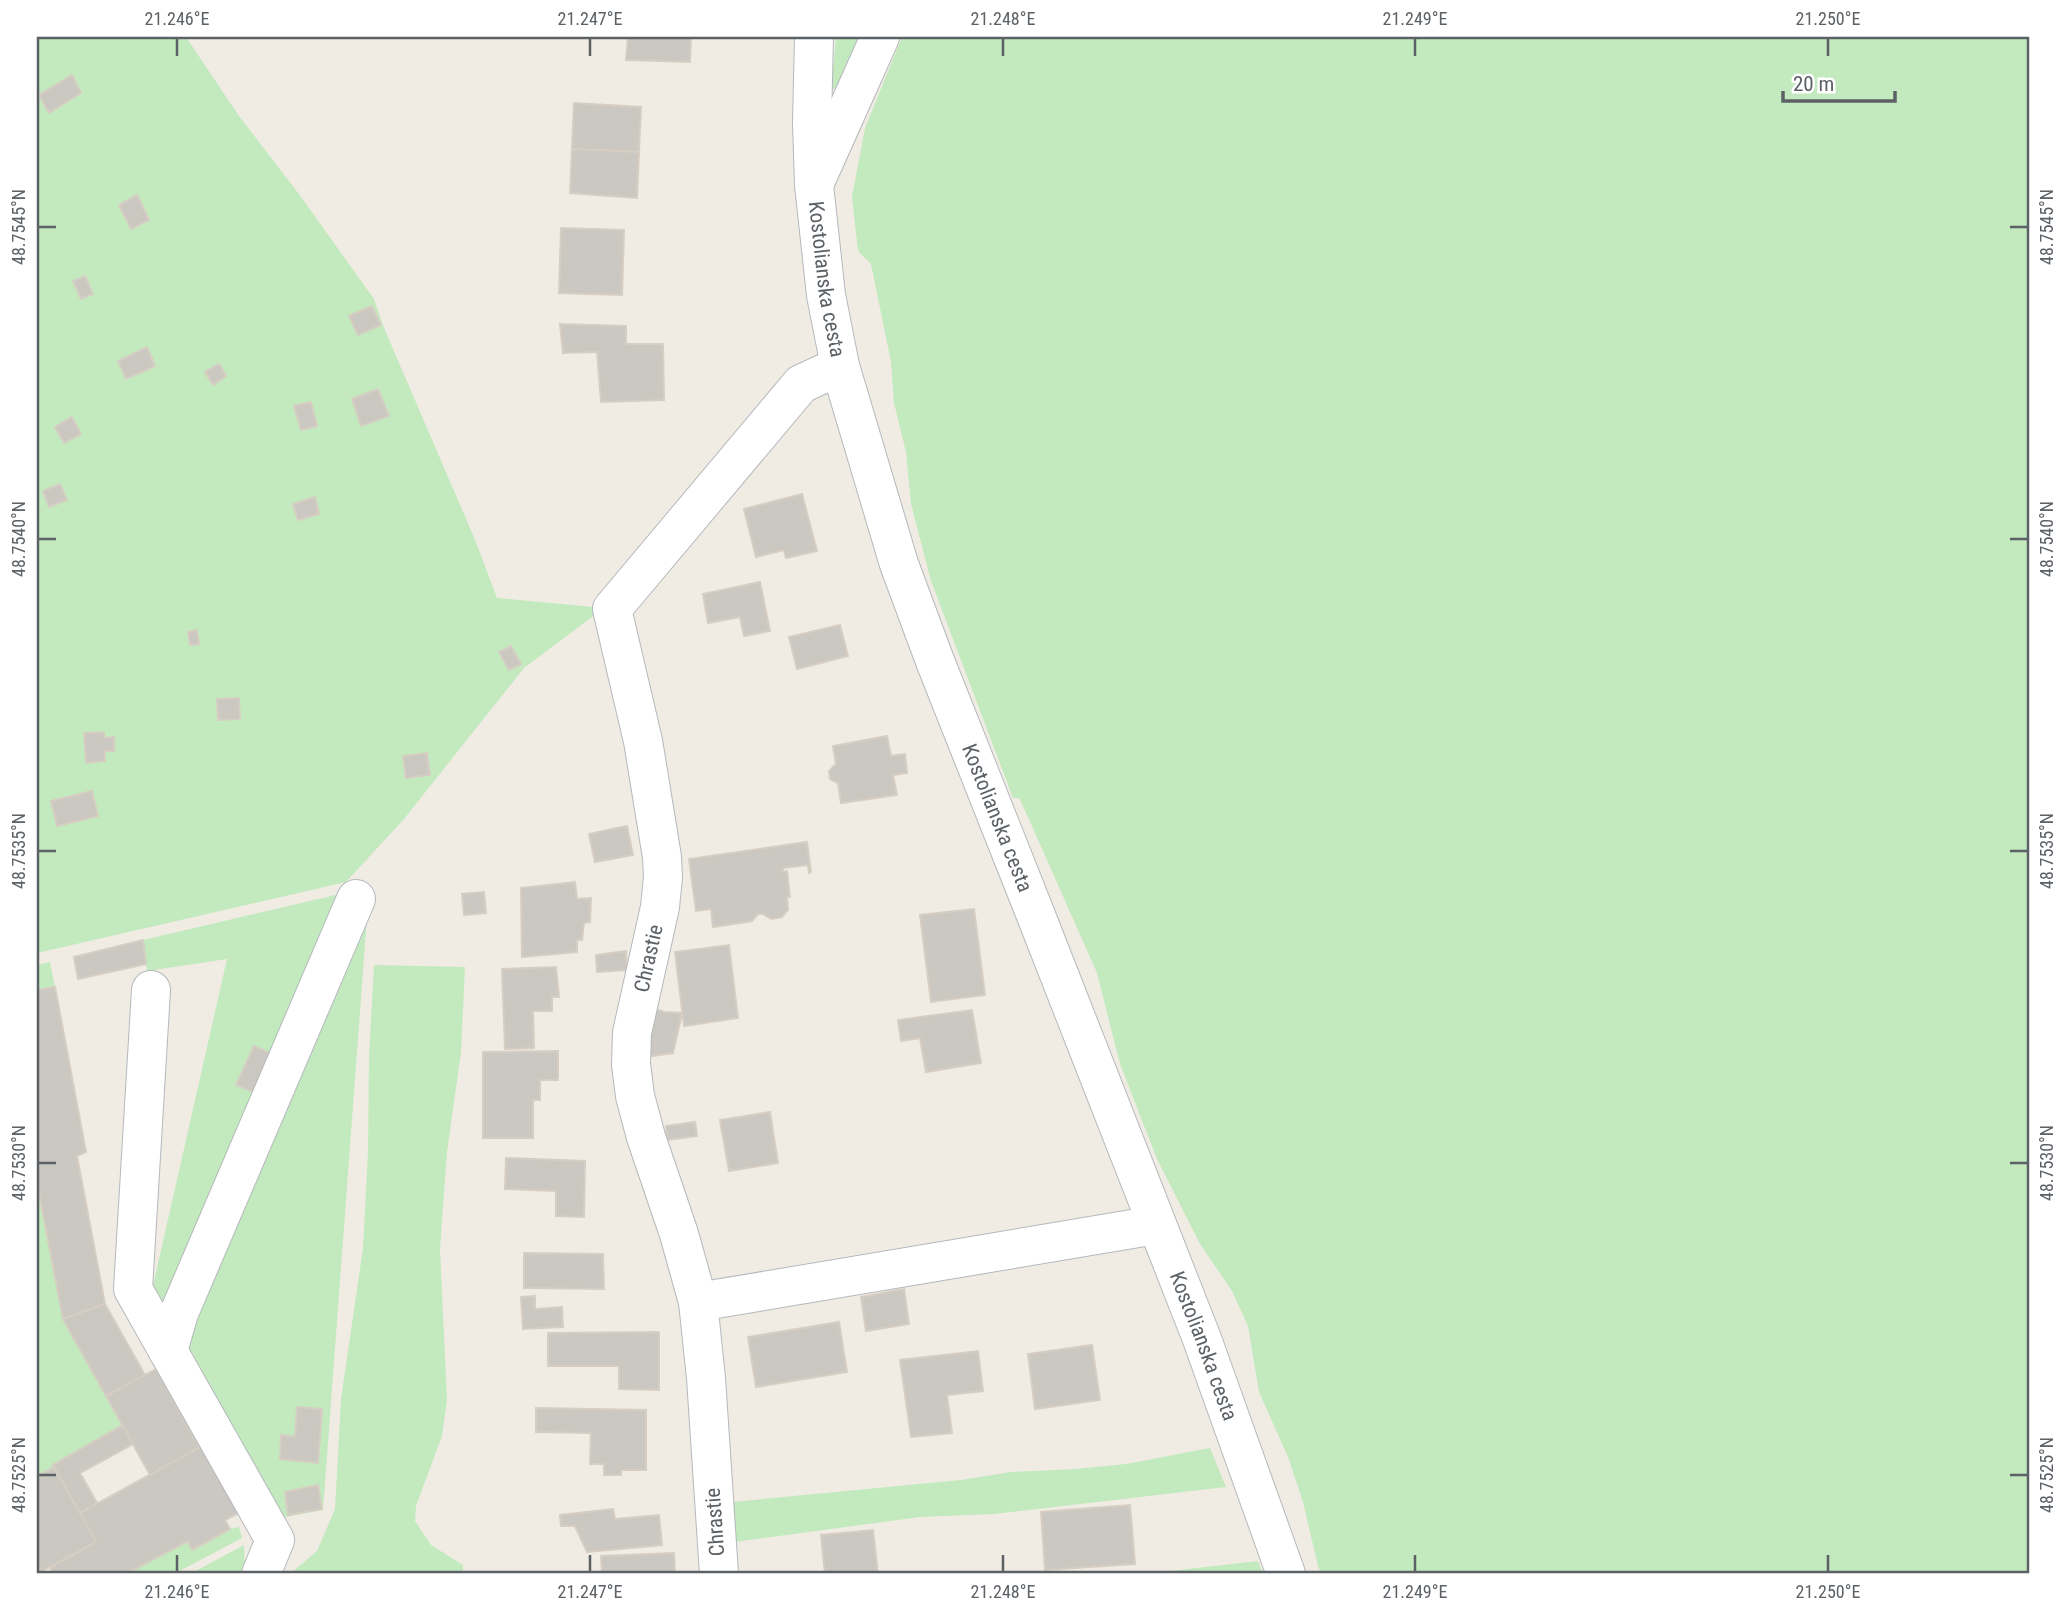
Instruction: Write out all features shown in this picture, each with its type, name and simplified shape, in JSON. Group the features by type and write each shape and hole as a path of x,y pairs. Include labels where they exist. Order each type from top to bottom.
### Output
{"street":[{"name":"Kostolianska cesta","path":"814,37 811,123 814,185 826,295 840,366 900,564 934,662 1202,1339 1286,1574"},
{"path":"814,185 880,37"},
{"name":"Chrastie","path":"719,1574 706,1378 698,1302 680,1234 646,1137 631,1064 632,1033 660,907 662,867 643,741 612,609 801,384 840,366"},
{"path":"168,1350 179,1313 356,899"},
{"path":"151,990 133,1289 168,1350 268,1557"},
{"path":"698,1302 1156,1225"}],"green space":[{"path":"37,37 186,37 239,116 374,299 497,598 604,608 524,668 404,819 346,882 37,953"},
{"path":"836,37 863,37 841,90 831,88"},
{"path":"902,37 2029,37 2029,1574 1321,1574 1303,1502 1288,1457 1259,1392 1248,1326 1232,1291 1200,1244 1157,1159 1120,1064 1097,973 1019,798 1013,798 931,581 911,504 906,452 894,403 891,362 871,264 858,251 852,197 865,128"},
{"path":"344,893 274,1055 253,1046 236,1085 258,1094 171,1302 162,1302 152,1290 227,959 147,971 143,940"},
{"path":"368,904 323,1510 280,1518 192,1352 185,1354 186,1339"},
{"path":"50,962 55,987 37,990 37,965"},
{"path":"374,965 465,967 461,1052 447,1152 440,1249 447,1400 442,1436 416,1506 415,1521 431,1545 463,1565 463,1574 290,1574 317,1551 335,1509 341,1399 363,1248"},
{"path":"37,1183 63,1319 123,1425 53,1464 54,1467 37,1476"},
{"path":"1210,1448 1226,1487 994,1514 920,1517 735,1542 732,1502 961,1480 1011,1472 1126,1464"},
{"path":"239,1527 242,1538 174,1574 126,1574 188,1541 193,1549"},
{"path":"244,1545 245,1574 190,1574"},
{"path":"1258,1561 1263,1574 1144,1574"}],"building":[{"path":"628,37 691,37 690,62 626,60"},
{"path":"72,75 81,93 49,113 39,95"},
{"path":"574,103 641,107 639,152 572,149"},
{"path":"572,149 639,152 637,198 570,193"},
{"path":"137,195 149,220 131,229 119,205"},
{"path":"561,228 624,230 622,295 559,293"},
{"path":"85,276 93,294 81,299 73,281"},
{"path":"372,306 381,325 358,335 349,316"},
{"path":"560,324 626,326 626,344 663,344 664,400 601,402 597,352 563,353"},
{"path":"147,347 155,366 126,379 118,361"},
{"path":"219,364 226,376 213,385 205,372"},
{"path":"378,389 389,416 361,426 352,399"},
{"path":"311,402 317,426 301,430 294,406"},
{"path":"72,417 81,434 64,443 55,427"},
{"path":"60,484 67,500 49,507 43,491"},
{"path":"802,494 817,551 786,558 784,550 756,557 744,509"},
{"path":"315,497 319,514 298,520 293,504"},
{"path":"760,582 770,631 744,636 740,617 708,623 703,594"},
{"path":"840,625 848,656 797,669 789,637"},
{"path":"197,630 199,644 190,645 188,632"},
{"path":"511,646 521,664 509,670 499,652"},
{"path":"239,698 240,719 218,720 217,699"},
{"path":"104,732 104,738 114,737 114,751 105,751 105,761 86,763 84,733"},
{"path":"887,736 891,756 905,754 907,773 893,775 897,795 841,803 838,783 830,779 829,771 836,764 833,746"},
{"path":"427,753 430,775 406,778 403,756"},
{"path":"92,791 98,816 57,826 51,801"},
{"path":"627,826 633,855 595,862 589,834"},
{"path":"807,842 811,872 809,873 808,865 783,868 783,872 787,871 790,897 787,897 788,910 782,917 771,919 758,914 752,921 713,927 711,909 696,911 689,859"},
{"path":"575,882 577,899 591,898 590,922 584,923 582,940 577,940 577,952 522,957 521,888"},
{"path":"484,892 486,913 464,915 462,894"},
{"path":"974,909 985,995 931,1002 920,915"},
{"path":"143,940 146,964 78,979 74,957"},
{"path":"729,945 738,1018 684,1026 675,952"},
{"path":"626,951 627,970 597,972 596,955"},
{"path":"556,967 559,997 552,997 552,1011 533,1011 534,1048 505,1049 502,969"},
{"path":"55,987 86,1152 77,1156 105,1304 63,1319 37,1183 37,990"},
{"path":"653,1008 682,1013 673,1053 638,1058"},
{"path":"972,1010 981,1063 926,1072 920,1038 901,1041 898,1020"},
{"path":"254,1046 274,1055 258,1094 236,1085"},
{"path":"558,1051 558,1080 540,1080 540,1100 533,1100 533,1138 483,1138 483,1052"},
{"path":"770,1112 778,1163 729,1171 720,1120"},
{"path":"695,1122 697,1136 667,1140 666,1126"},
{"path":"506,1158 585,1161 584,1217 556,1216 556,1191 505,1189"},
{"path":"524,1253 603,1254 604,1289 524,1288"},
{"path":"904,1289 909,1324 866,1331 861,1297"},
{"path":"535,1296 535,1309 562,1307 563,1327 523,1329 521,1297"},
{"path":"105,1304 145,1375 106,1396 63,1319"},
{"path":"839,1322 847,1372 756,1387 748,1337"},
{"path":"659,1332 659,1390 619,1389 619,1366 548,1366 548,1333"},
{"path":"1092,1345 1100,1400 1035,1409 1028,1354"},
{"path":"978,1351 983,1391 947,1395 952,1433 911,1437 900,1360"},
{"path":"156,1369 199,1447 150,1475 106,1396"},
{"path":"297,1407 322,1409 318,1463 280,1459 281,1435 295,1437"},
{"path":"536,1408 646,1410 646,1470 621,1470 621,1475 604,1475 604,1464 590,1464 591,1433 536,1432"},
{"path":"123,1425 133,1444 80,1473 97,1503 80,1513 53,1465"},
{"path":"206,1444 243,1511 225,1520 230,1529 192,1550 188,1541 126,1574 53,1574 50,1568 96,1542 80,1513"},
{"path":"54,1467 96,1542 37,1574 37,1476"},
{"path":"318,1485 322,1509 288,1515 285,1492"},
{"path":"1130,1505 1135,1564 1045,1570 1041,1512"},
{"path":"613,1509 615,1519 659,1515 662,1545 587,1552 575,1526 561,1526 560,1515"},
{"path":"873,1530 878,1574 825,1574 821,1535"},
{"path":"674,1553 675,1574 602,1574 601,1556"}]}
